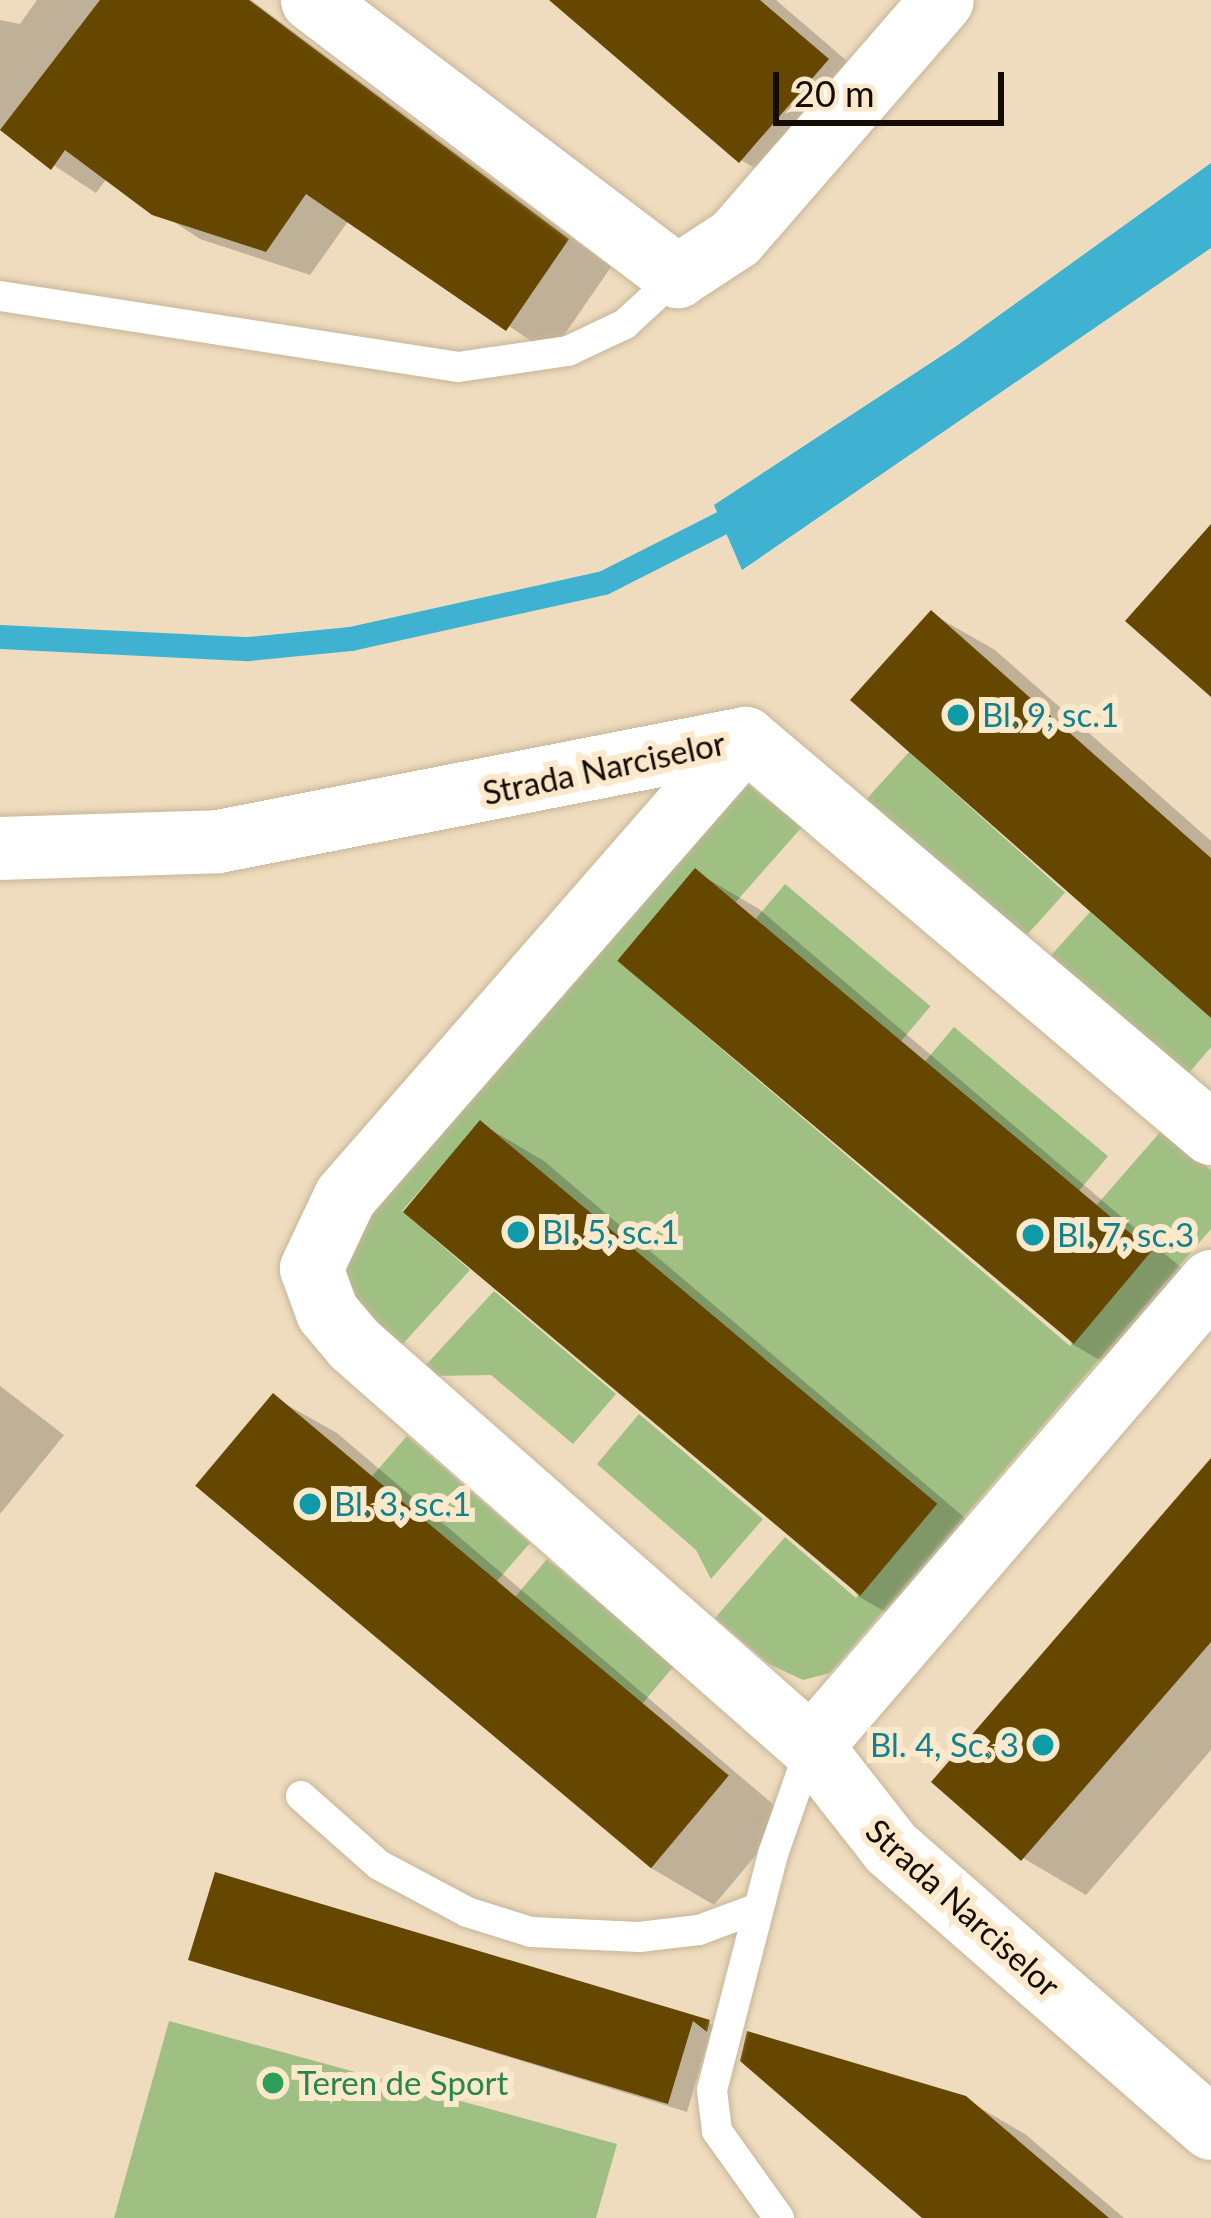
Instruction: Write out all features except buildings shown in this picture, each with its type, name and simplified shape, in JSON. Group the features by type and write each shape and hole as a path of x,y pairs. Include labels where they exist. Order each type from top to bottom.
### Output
{"street":[{"path":"312,0 676,276 735,238 942,0"},
{"name":"Strada Narciselor","path":"0,848 218,841 745,738"},
{"name":"Strada Narciselor","path":"745,738 1211,1133"},
{"name":"Strada Narciselor","path":"745,738 345,1196 311,1268 327,1312 353,1344 811,1746 890,1848 1211,2128"},
{"path":"811,1746 1211,1281"}],"lane":[{"path":"0,296 458,367 568,351 625,324 676,276"},
{"path":"779,2218 717,2131 712,2090 758,1908 811,1746"},
{"path":"301,1796 379,1865 467,1912 531,1932 639,1937 699,1930 758,1908"}],"green space":[{"path":"909,752 1065,893 1020,942 864,802"},
{"path":"746,783 802,827 735,903 617,960 1070,1346 1148,1254 1094,1208 1162,1130 1211,1170 1211,1229 830,1673 803,1680 769,1664 715,1618 785,1537 856,1598 935,1506 481,1121 402,1211 470,1270 401,1346 356,1305 343,1273 351,1217"},
{"path":"785,884 931,1006 901,1041 755,919"},
{"path":"1090,912 1211,1018 1211,1047 1183,1080 1046,961"},
{"path":"954,1027 1108,1156 1077,1193 923,1064"},
{"path":"494,1291 616,1394 573,1444 491,1375 435,1376 424,1367"},
{"path":"639,1414 763,1519 711,1579 696,1550 597,1464"},
{"path":"407,1436 530,1543 495,1584 372,1477"},
{"path":"547,1559 674,1666 641,1705 514,1598"},
{"name":"Teren de Sport","path":"169,2021 617,2144 596,2218 114,2218"}],"water":[{"path":"1211,163 1211,248 742,570 714,505 955,347"}],"waterway":[{"path":"0,637 249,649 351,639 604,583 746,511"}],"place":[{"name":"Bl. 9, sc.1","path":"958,715"},
{"name":"Bl. 5, sc.1","path":"518,1232"},
{"name":"Bl. 7, sc.3","path":"1033,1235"},
{"name":"Bl. 3, sc.1","path":"310,1504"},
{"name":"Bl. 4, Sc. 3","path":"1043,1745"},
{"name":"Teren de Sport","path":"273,2083"}]}
